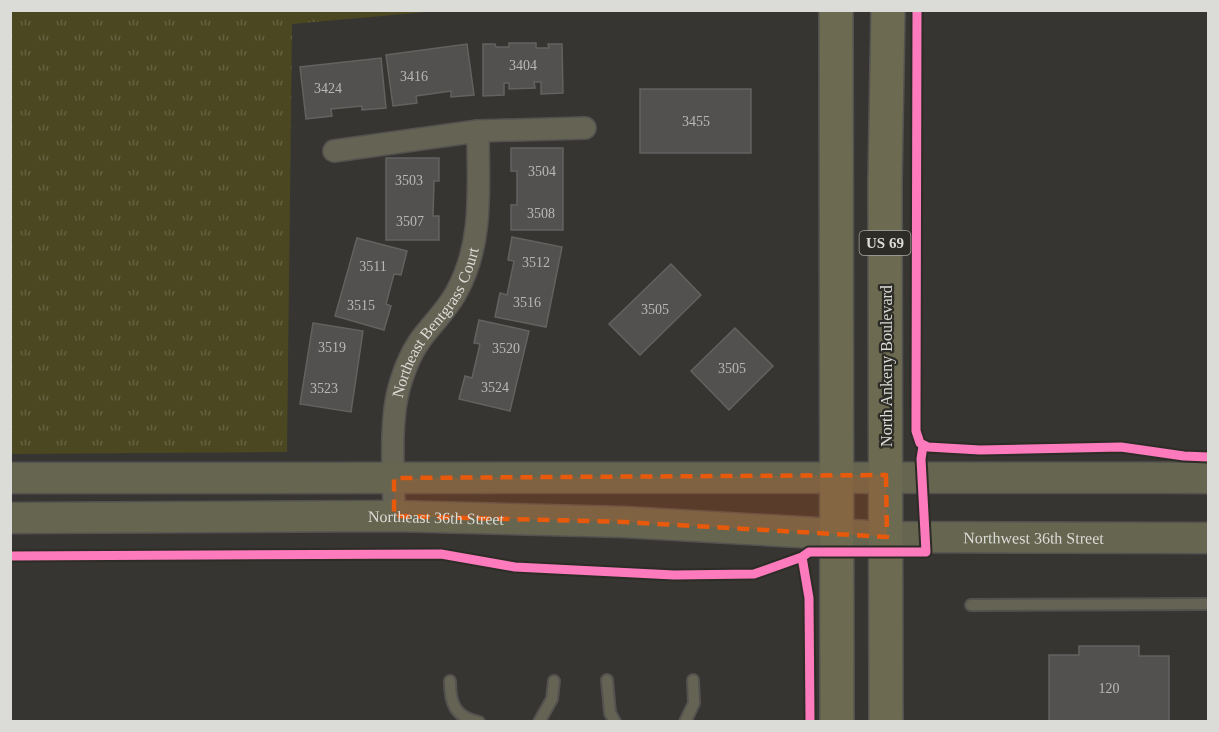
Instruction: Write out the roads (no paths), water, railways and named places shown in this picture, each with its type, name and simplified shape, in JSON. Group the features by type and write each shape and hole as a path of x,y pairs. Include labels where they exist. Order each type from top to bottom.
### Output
{"main road":[{"name":"North Ankeny Boulevard","path":"836,10 861,475 861,536 837,722"},
{"name":"North Ankeny Boulevard","path":"886,722 861,536 861,475 888,10"},
{"path":"10,478 861,475 1209,478"},
{"name":"Northeast 36th Street","path":"10,518 394,516 624,522 861,536"},
{"name":"Northwest 36th Street","path":"861,536 1209,538"}],"street":[{"path":"334,151 478,131 585,128"},
{"name":"Northeast Bentgrass Court","path":"394,516 398,391 408,362 422,337 456,293 469,267 476,239 478,131"}],"lane":[{"path":"971,605 1209,604"},
{"path":"607,680 610,713 615,722"},
{"path":"685,722 694,703 693,680"},
{"path":"450,681 450,699 455,710 463,717 479,722"},
{"path":"538,722 552,699 554,681"}]}
